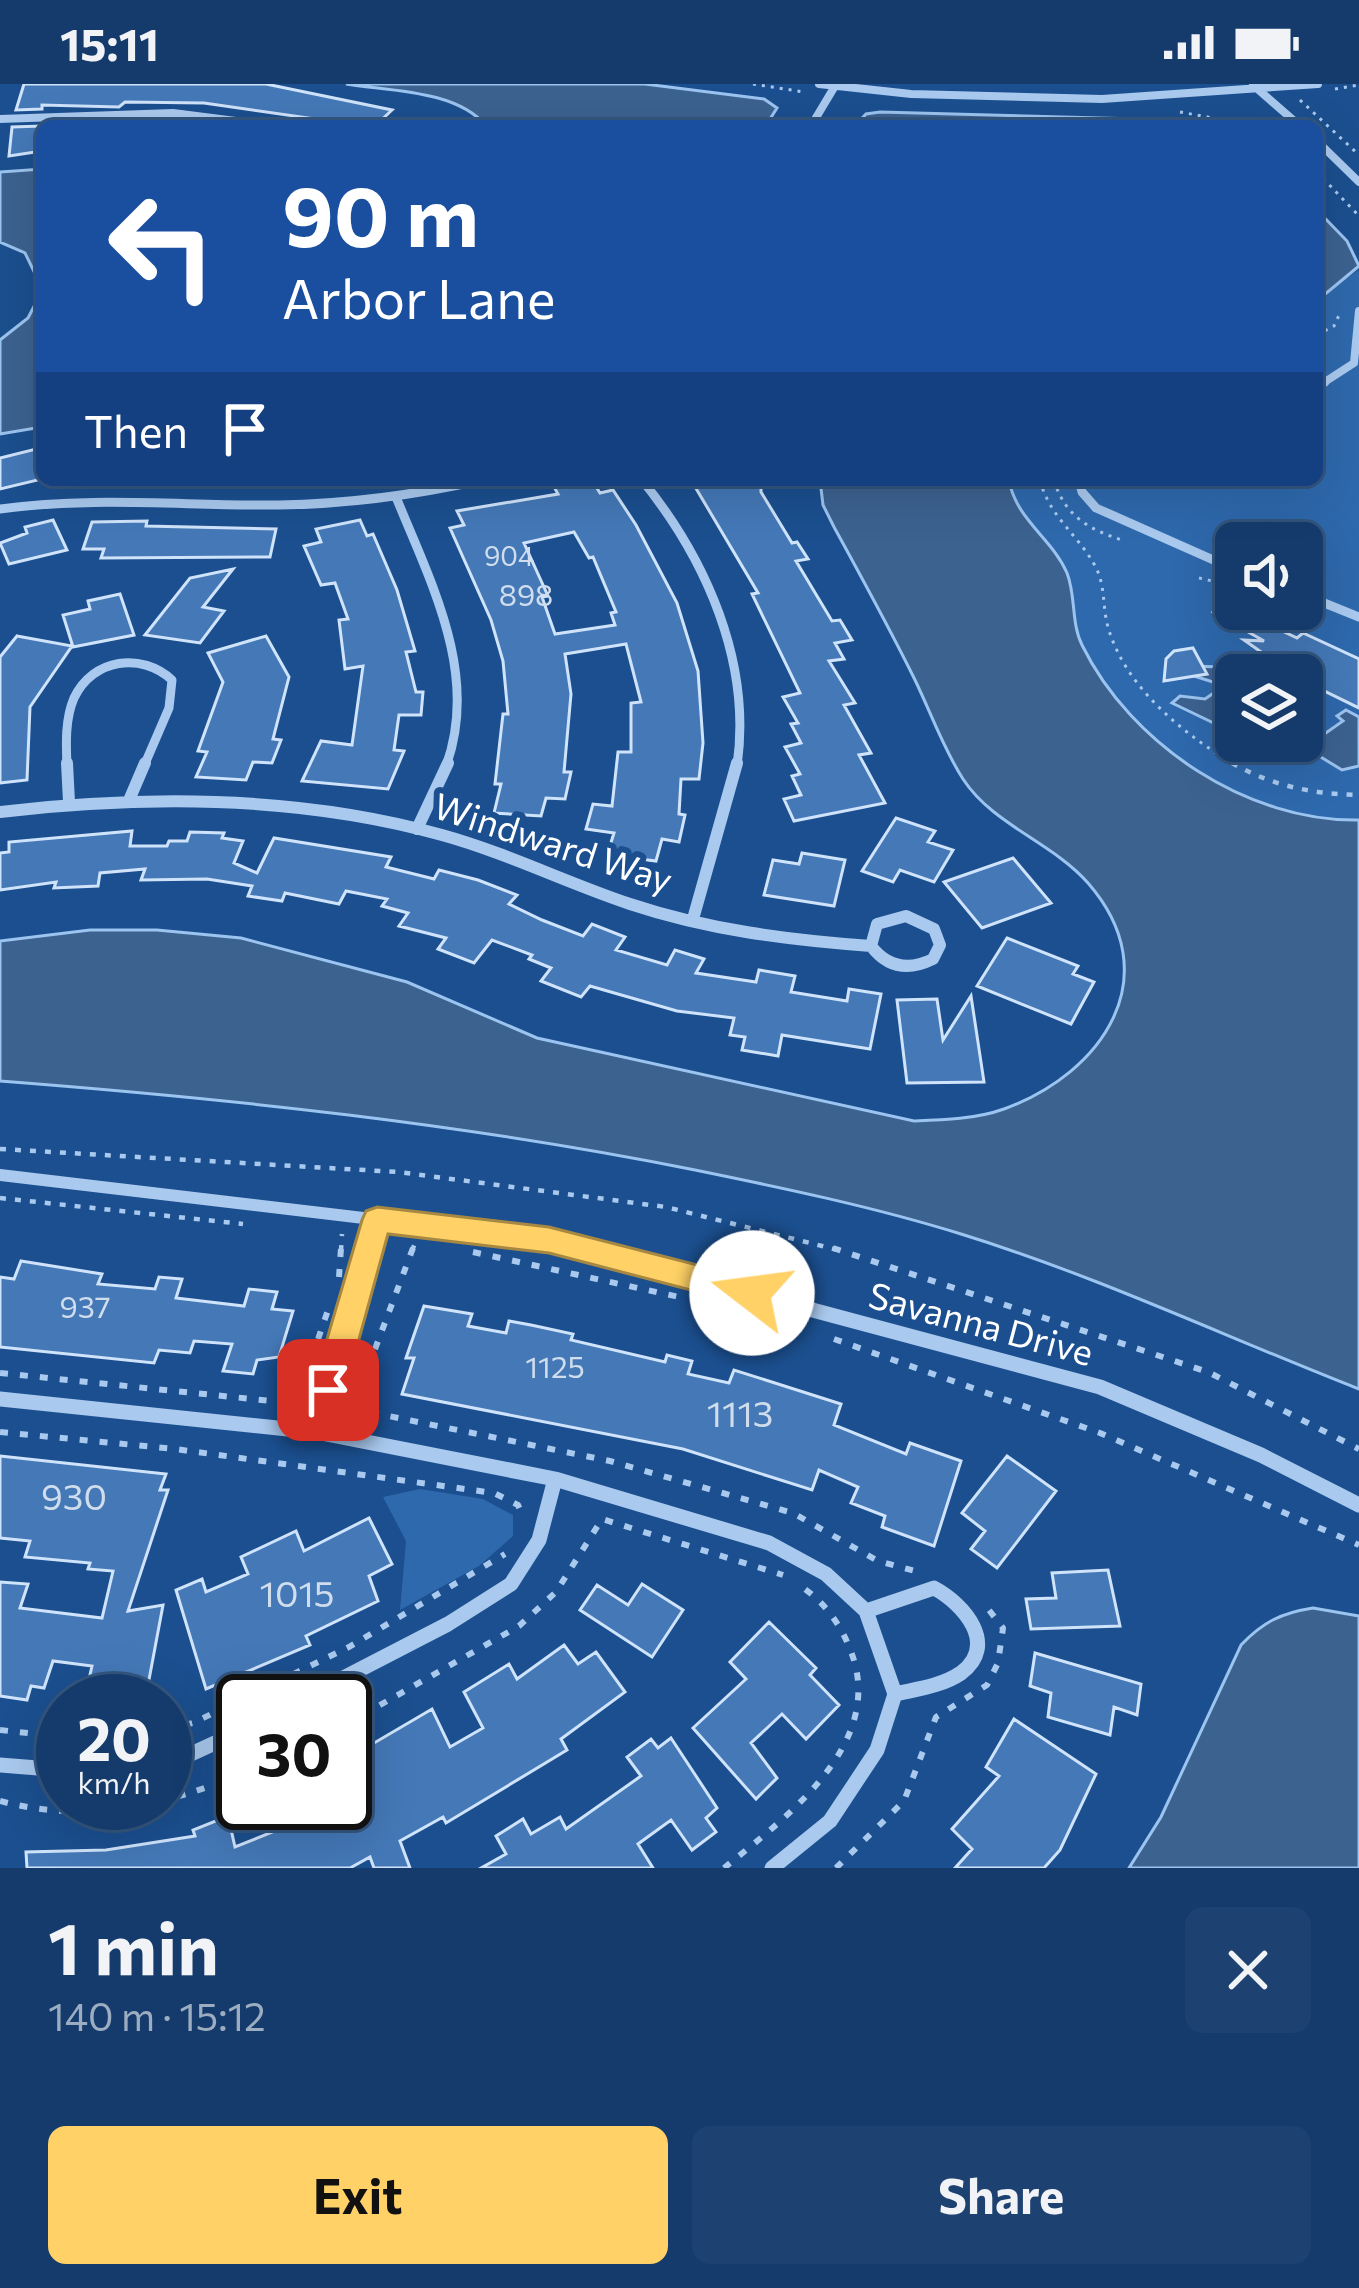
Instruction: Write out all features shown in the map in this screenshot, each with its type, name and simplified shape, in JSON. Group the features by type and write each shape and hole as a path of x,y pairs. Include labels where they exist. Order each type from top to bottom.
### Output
{"street":[{"path":"819,84 910,94 1102,99 1267,84"},
{"path":"815,120 835,86"},
{"path":"1254,86 1319,88"},
{"path":"1254,86 1293,120"},
{"path":"0,119 135,113 250,120"},
{"path":"1323,147 1359,182"},
{"path":"1323,383 1354,363 1359,311"},
{"path":"0,509 62,500 253,505 396,497 452,486"},
{"path":"647,486 714,597 735,672 740,746 728,809 693,919"},
{"path":"1080,486 1096,508 1215,561"},
{"path":"396,497 451,640 460,691 454,745 417,829"},
{"path":"1323,602 1359,617"},
{"path":"69,802 66,724 74,695 88,676 136,659 159,666 172,680 169,708 130,798"},
{"name":"Windward Way","path":"0,812 130,798 260,803 417,829 524,860 632,904 789,941 871,946 883,960 903,968 933,959 940,945 926,923 906,916 877,924 871,946"},
{"name":"Savanna Drive","path":"0,1175 549,1240 1100,1387 1261,1455 1359,1505"},
{"path":"316,1432 377,1220"},
{"path":"0,1399 316,1432 555,1479 769,1544 826,1574 866,1611 895,1694 877,1750 830,1821 772,1868"},
{"path":"351,1674 448,1624 511,1584 539,1540 555,1479"},
{"path":"866,1611 934,1588 950,1594 976,1629 977,1652 970,1667 947,1681 895,1694"},
{"path":"0,1765 36,1768"}],"path":[{"path":"1319,88 1359,85"},
{"path":"1304,94 1298,96 1301,101 1321,120"},
{"path":"1323,121 1359,155"},
{"path":"1323,178 1359,216"},
{"path":"1323,332 1334,326 1345,304"},
{"path":"1042,486 1049,511 1098,572 1110,632 1136,678 1154,698 1188,731 1240,769 1297,789 1359,795"},
{"path":"1199,578 1215,582"},
{"path":"0,1149 398,1172 666,1207 865,1257 1208,1372 1359,1448"},
{"path":"0,1198 251,1224"},
{"path":"338,1281 342,1232"},
{"path":"416,1239 360,1389 364,1411 610,1461 770,1507 793,1514 878,1561 932,1575"},
{"path":"460,1249 684,1298"},
{"path":"0,1372 281,1402 300,1392 331,1304"},
{"path":"822,1335 977,1386 1250,1492 1359,1545"},
{"path":"0,1432 175,1449 494,1493 518,1504 524,1519 520,1536"},
{"path":"372,1710 519,1626 556,1592 602,1520 788,1576 829,1604 851,1650 862,1690 851,1735 826,1771 724,1868"},
{"path":"192,1723 349,1647 503,1557 512,1546"},
{"path":"836,1868 904,1801 936,1717 980,1696 999,1668 1003,1628 979,1598"},
{"path":"0,1730 36,1734"},
{"path":"0,1801 37,1814 125,1812 167,1805 216,1785"}],"shaded area":[{"path":"346,84 645,84 764,99 777,108 767,120 480,120 458,105"},
{"path":"880,112 1174,120 860,120"},
{"path":"36,169 36,276 25,253 0,242 0,172"},
{"path":"1323,216 1347,241 1359,266 1324,295"},
{"path":"1359,270 1359,820 1276,808 1236,792 1198,771 1131,715 1083,645 1066,574 1018,506 1011,486 1323,486 1323,300 1336,284"},
{"path":"36,303 36,428 0,434 0,340 28,318"},
{"path":"821,486 1011,486 1026,518 1067,573 1082,645 1130,715 1197,771 1235,792 1276,808 1359,820 1359,1389 1012,1251 828,1199 609,1154 435,1126 0,1081 0,941 90,930 241,938 407,982 537,1038 914,1121 1004,1109 1070,1072 1114,1017 1123,986 1123,952 1112,918 1074,869 990,809 963,779 823,505"},
{"path":"1195,666 1215,667 1215,685 1213,682 1191,675"},
{"path":"1215,692 1215,724 1172,703 1180,696 1205,699"},
{"path":"1346,710 1359,717 1359,766 1342,770 1323,758 1323,735 1343,721 1337,716"},
{"path":"420,1489 483,1499 513,1515 513,1536 479,1566 400,1610 406,1541 383,1497"},
{"path":"1313,1608 1359,1616 1359,1868 1129,1868 1161,1817 1241,1645 1273,1620"}],"building":[{"path":"24,84 266,84 392,110 381,120 322,120 204,103 42,105 42,109 16,110"},
{"path":"36,126 36,152 9,156 12,127"},
{"path":"36,449 36,480 0,489 0,458"},
{"path":"554,486 596,486 600,493 613,490 677,603 698,671 703,743 699,779 681,779 679,814 685,815 679,842 662,839 656,861 607,855 614,833 586,829 593,804 612,806 618,752 631,752 631,703 641,702 626,644 565,654 571,694 564,772 571,772 565,799 546,798 541,816 494,813 501,784 495,784 503,714 508,714 503,661 491,620 450,528 464,525 457,511 558,494","holes":["574,532 589,558 593,557 616,612 611,613 615,625 555,634 542,597 548,596 524,543"]},
{"path":"695,486 761,486 792,543 797,542 808,559 796,561 832,621 840,620 852,640 835,643 844,659 829,661 855,703 844,705 871,753 859,755 885,803 794,821 784,799 801,795 792,776 800,774 785,747 801,743 791,724 798,723 783,697 800,693 752,594 758,593"},
{"path":"53,520 67,550 9,564 0,543 27,533 25,527"},
{"path":"360,520 367,536 373,534 397,590 415,651 406,652 416,692 423,692 421,715 399,715 394,750 404,751 388,789 302,781 321,741 352,745 363,666 345,669 339,620 348,619 335,583 321,585 304,546 321,542 316,529"},
{"path":"147,521 146,526 276,529 270,557 101,558 104,549 83,549 92,522"},
{"path":"233,569 203,607 224,611 200,643 145,635 190,578"},
{"path":"120,594 134,635 73,647 63,615 90,609 88,601"},
{"path":"1245,630 1280,630 1297,638 1303,633 1359,659 1359,708 1323,690 1323,654 1264,654 1244,640 1264,641"},
{"path":"17,636 72,646 30,707 27,780 0,783 0,657"},
{"path":"266,636 289,677 273,739 281,740 272,763 253,762 246,780 196,777 207,752 198,751 223,682 208,653"},
{"path":"1193,648 1207,674 1164,681 1166,659 1174,651"},
{"path":"896,818 935,831 928,842 953,850 934,882 900,870 893,882 862,871"},
{"path":"132,831 130,846 167,846 169,841 187,841 190,832 224,833 222,838 243,841 234,863 257,873 274,838 391,857 386,867 434,879 439,870 478,880 517,895 509,904 542,920 583,936 592,924 625,937 616,950 667,965 675,950 704,959 696,973 756,982 759,970 795,976 791,992 847,1001 849,989 881,994 870,1049 782,1035 778,1056 742,1050 745,1037 730,1035 734,1018 677,1011 590,986 581,997 541,981 551,968 529,959 532,955 492,940 474,963 438,949 446,938 399,926 408,913 382,906 387,899 346,891 339,904 285,893 282,901 248,896 252,886 207,879 141,880 145,869 100,873 98,886 54,888 56,882 0,890 0,853 9,852 9,842"},
{"path":"802,853 845,860 834,906 764,895 773,860 799,864"},
{"path":"1013,858 1051,903 982,928 944,882"},
{"path":"1007,938 1078,966 1073,974 1094,982 1071,1024 977,986"},
{"path":"971,996 984,1082 907,1083 897,1000 937,999 943,1040"},
{"path":"21,1261 102,1274 98,1284 155,1289 159,1277 182,1279 176,1298 244,1306 249,1289 277,1292 272,1309 293,1311 279,1357 257,1360 253,1374 223,1371 232,1344 194,1341 190,1353 159,1350 154,1363 0,1347 0,1277 14,1279"},
{"path":"424,1306 472,1314 468,1326 506,1333 509,1321 531,1325 573,1334 571,1340 665,1362 667,1355 692,1361 688,1374 729,1383 734,1370 841,1404 834,1425 906,1454 910,1443 961,1461 934,1546 882,1527 885,1516 851,1503 858,1487 819,1470 812,1490 683,1449 402,1394 414,1358 406,1358"},
{"path":"0,1456 166,1474 160,1490 168,1490 128,1611 163,1605 150,1674 90,1674 92,1666 53,1661 49,1674 36,1674 36,1687 31,1686 27,1700 0,1696 0,1582 28,1584 20,1608 102,1618 113,1571 88,1569 90,1563 25,1557 30,1541 0,1538"},
{"path":"1007,1456 1056,1491 997,1568 971,1549 985,1531 962,1513"},
{"path":"369,1518 392,1564 369,1576 378,1601 306,1636 310,1645 241,1674 216,1674 216,1685 206,1689 176,1590 202,1579 206,1592 248,1574 241,1557 296,1531 304,1551"},
{"path":"1108,1570 1120,1626 1031,1629 1026,1599 1056,1598 1052,1573"},
{"path":"642,1584 683,1610 652,1657 580,1610 597,1585 628,1605"},
{"path":"769,1622 816,1668 810,1675 839,1705 806,1739 782,1714 751,1743 777,1778 756,1799 693,1728 746,1679 730,1662"},
{"path":"564,1645 578,1664 596,1652 625,1692 561,1739 567,1750 446,1823 443,1817 400,1841 410,1868 374,1868 370,1857 350,1868 27,1868 26,1852 106,1850 195,1836 193,1830 216,1821 216,1830 231,1830 235,1847 275,1830 372,1830 372,1744 432,1709 450,1747 483,1728 464,1692 509,1664 517,1679"},
{"path":"1035,1653 1141,1684 1137,1715 1114,1707 1110,1735 1048,1717 1051,1693 1030,1686"},
{"path":"1014,1719 1096,1774 1060,1850 1044,1868 955,1868 972,1849 952,1829 999,1776 986,1767"},
{"path":"671,1738 717,1808 706,1818 716,1832 692,1850 671,1820 638,1844 653,1868 481,1868 506,1854 496,1836 523,1819 531,1834 560,1817 566,1829 641,1776 627,1757 651,1739 658,1748"}],"route":[{"path":"328,1390 377,1220 549,1240 752,1293"}]}
